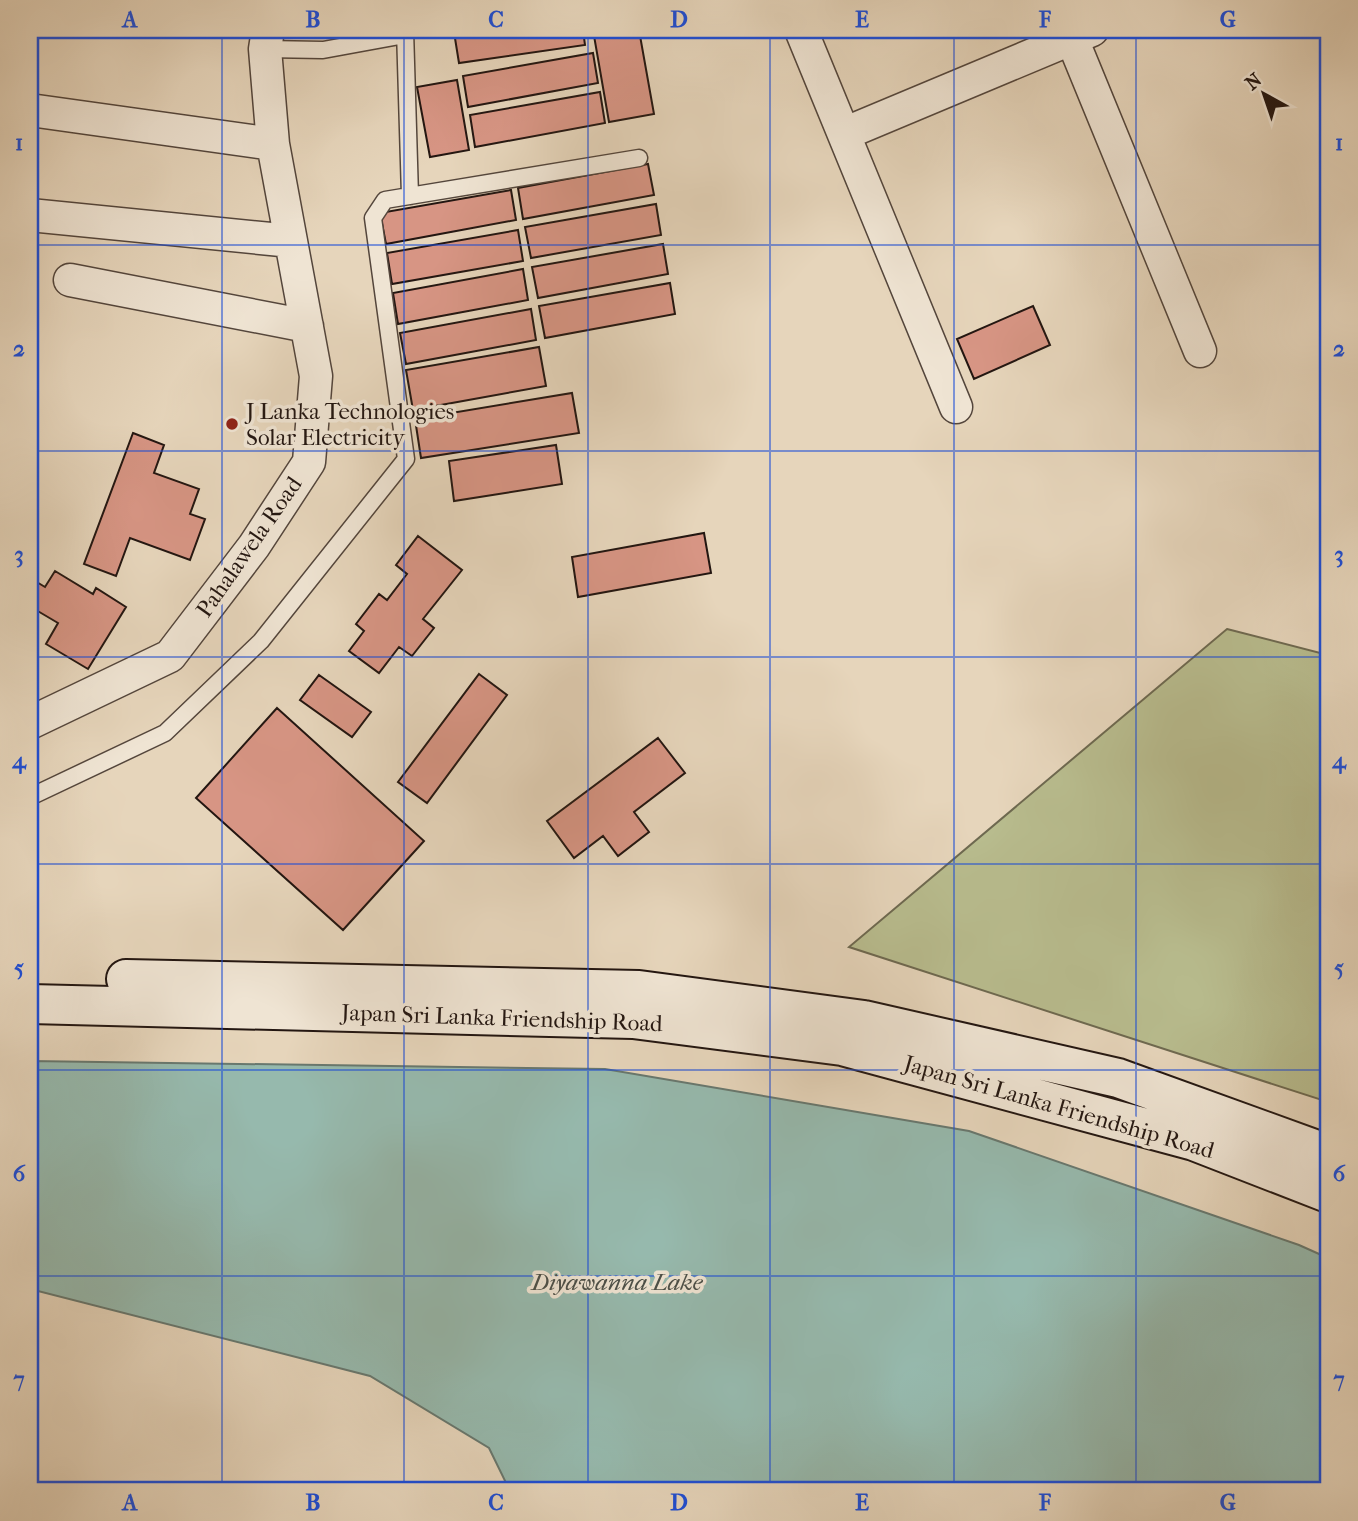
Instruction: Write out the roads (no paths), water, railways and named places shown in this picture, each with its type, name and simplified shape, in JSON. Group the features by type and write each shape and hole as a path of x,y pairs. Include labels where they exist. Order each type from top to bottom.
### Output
{"main road":[{"name":"Japan Sri Lanka Friendship Road","path":"30,977 639,990 864,1020 1118,1078 1328,1154"},
{"name":"Japan Sri Lanka Friendship Road","path":"30,1004 633,1019 842,1046 1194,1141 1328,1193"}],"street":[{"path":"801,30 846,133 956,407"},
{"path":"846,133 1082,34 1200,351"},
{"name":"Pahalawela Road","path":"30,723 170,656 254,546 309,462 316,376 273,144 267,39"},
{"path":"30,110 273,144"},
{"path":"30,215 291,241"},
{"path":"70,280 307,326"}],"lane":[{"path":"267,39 323,50 405,32 410,196"},
{"path":"30,797 165,733 261,641 406,459 373,218 385,200 639,158"}],"water":[{"name":"Diyawanna Lake","path":"30,1061 605,1069 969,1131 1299,1245 1328,1258 1328,1491 510,1491 489,1448 370,1376 30,1289"}],"place":[{"name":"J Lanka Technologies Solar Electricity","path":"232,424"}]}
